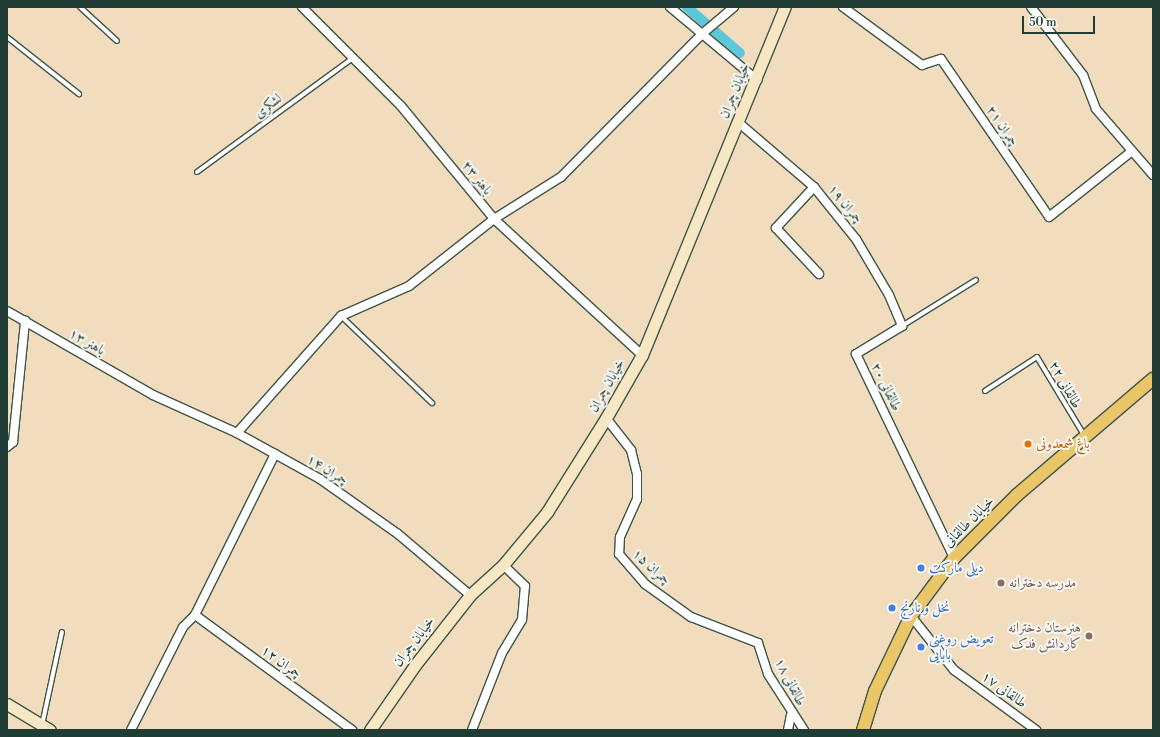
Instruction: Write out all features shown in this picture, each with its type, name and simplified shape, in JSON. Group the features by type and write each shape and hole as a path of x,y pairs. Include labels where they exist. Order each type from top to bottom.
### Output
{"main road":[{"name":"خیابان چمران","path":"370,730 415,665 470,595 503,565 547,512 606,418 642,355 757,80 785,7"},
{"name":"خیابان طالقانی","path":"863,730 875,692 911,616 954,558 1084,435 1153,379"},
{"path":"7,704 46,728"}],"street":[{"name":"باهنر ۲۳","path":"302,7 401,106 494,220 642,355"},
{"path":"670,7 757,80"},
{"path":"237,433 341,316 409,286 494,220 561,177 702,34 734,7"},
{"name":"چمران ۲۱","path":"843,7 922,65 940,59 1049,217 1132,151"},
{"path":"1032,7 1083,75 1096,109 1153,175"},
{"name":"چمران ۱۹","path":"739,123 814,187 856,239 902,326"},
{"path":"814,187 776,228 818,274"},
{"name":"باهنر ۱۳","path":"7,311 153,395"},
{"path":"7,447 14,442 25,321"},
{"name":"طالقانی ۲۰","path":"902,326 856,354 954,558"},
{"name":"چمران ۱۴","path":"153,395 237,433 320,479 398,534 470,595"},
{"name":"چمران ۱۵","path":"606,418 631,450 637,474 637,499 620,537 619,554 646,584 691,617 758,643"},
{"path":"131,730 183,627 195,615 275,454"},
{"path":"472,730 502,653 522,620 525,586 503,565"},
{"name":"چمران ۱۲","path":"195,615 352,730"},
{"name":"طالقانی ۱۷","path":"911,616 954,670 1036,730"},
{"name":"طالقانی ۱۸","path":"758,643 768,674 791,715 804,730"},
{"path":"788,730 791,715"}],"lane":[{"path":"80,7 116,41"},
{"path":"7,37 79,94"},
{"name":"لشکری","path":"197,172 353,58"},
{"name":"طالقانی ۲۰","path":"902,326 976,280"},
{"path":"341,316 432,403"},
{"name":"طالقانی ۲۲","path":"985,391 1037,357 1084,435"},
{"path":"46,728 62,632"}],"waterway":[{"path":"687,7 740,53"}],"place":[{"name":"باغ شمعدونی","path":"1028,444"},
{"name":"دیلی مارکت","path":"921,568"},
{"name":"مدرسه دخترانه","path":"1001,583"},
{"name":"نخل و نارنج","path":"892,608"},
{"name":"هنرستان دخترانه کاردانش فدک","path":"1089,636"},
{"name":"تعویض روغنی بابایی","path":"921,647"}]}
